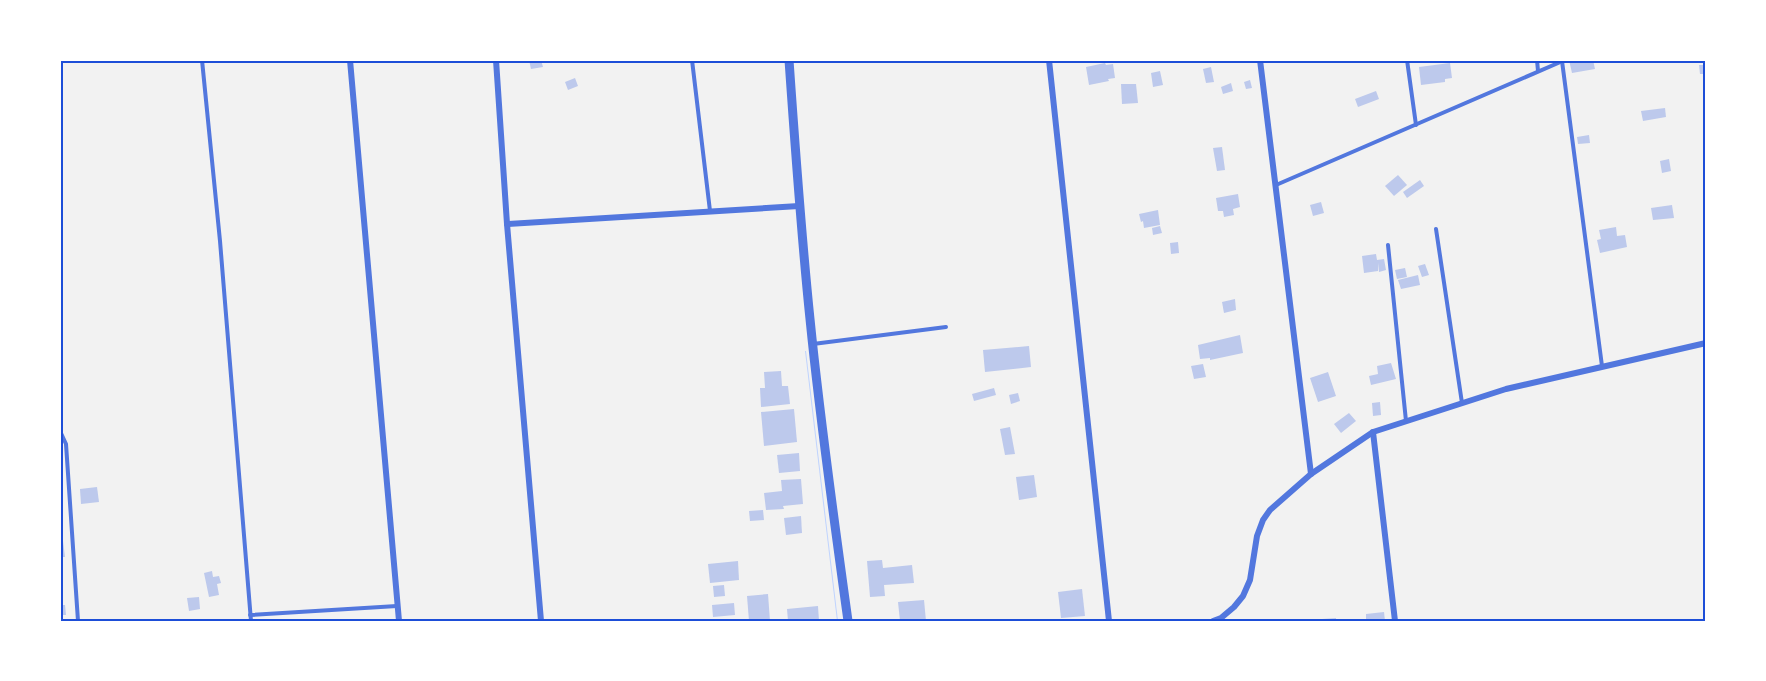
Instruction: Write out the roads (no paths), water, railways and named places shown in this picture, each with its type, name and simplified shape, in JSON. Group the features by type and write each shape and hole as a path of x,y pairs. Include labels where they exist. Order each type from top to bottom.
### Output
{"street":[{"path":"350,60 399,621"},
{"path":"496,60 507,224 541,621"},
{"path":"789,60 799,206 813,344 848,621"},
{"path":"1049,60 1109,621"},
{"path":"1260,60 1311,474"},
{"path":"507,224 799,206"},
{"path":"1213,621 1221,618 1243,596 1250,580 1254,546 1263,519 1270,510 1311,474 1373,432 1506,389 1706,343"},
{"path":"1373,432 1395,621"}],"lane":[{"path":"202,60 221,253 251,621"},
{"path":"692,60 710,211"},
{"path":"1407,60 1416,125"},
{"path":"1537,60 1538,71"},
{"path":"1276,185 1564,61 1602,366"},
{"path":"1436,229 1462,403"},
{"path":"1388,244 1406,422"},
{"path":"813,344 946,327"},
{"path":"60,431 66,444 78,621"},
{"path":"250,615 397,606"}],"water":[{"path":"806,351 838,621 837,621"}]}
